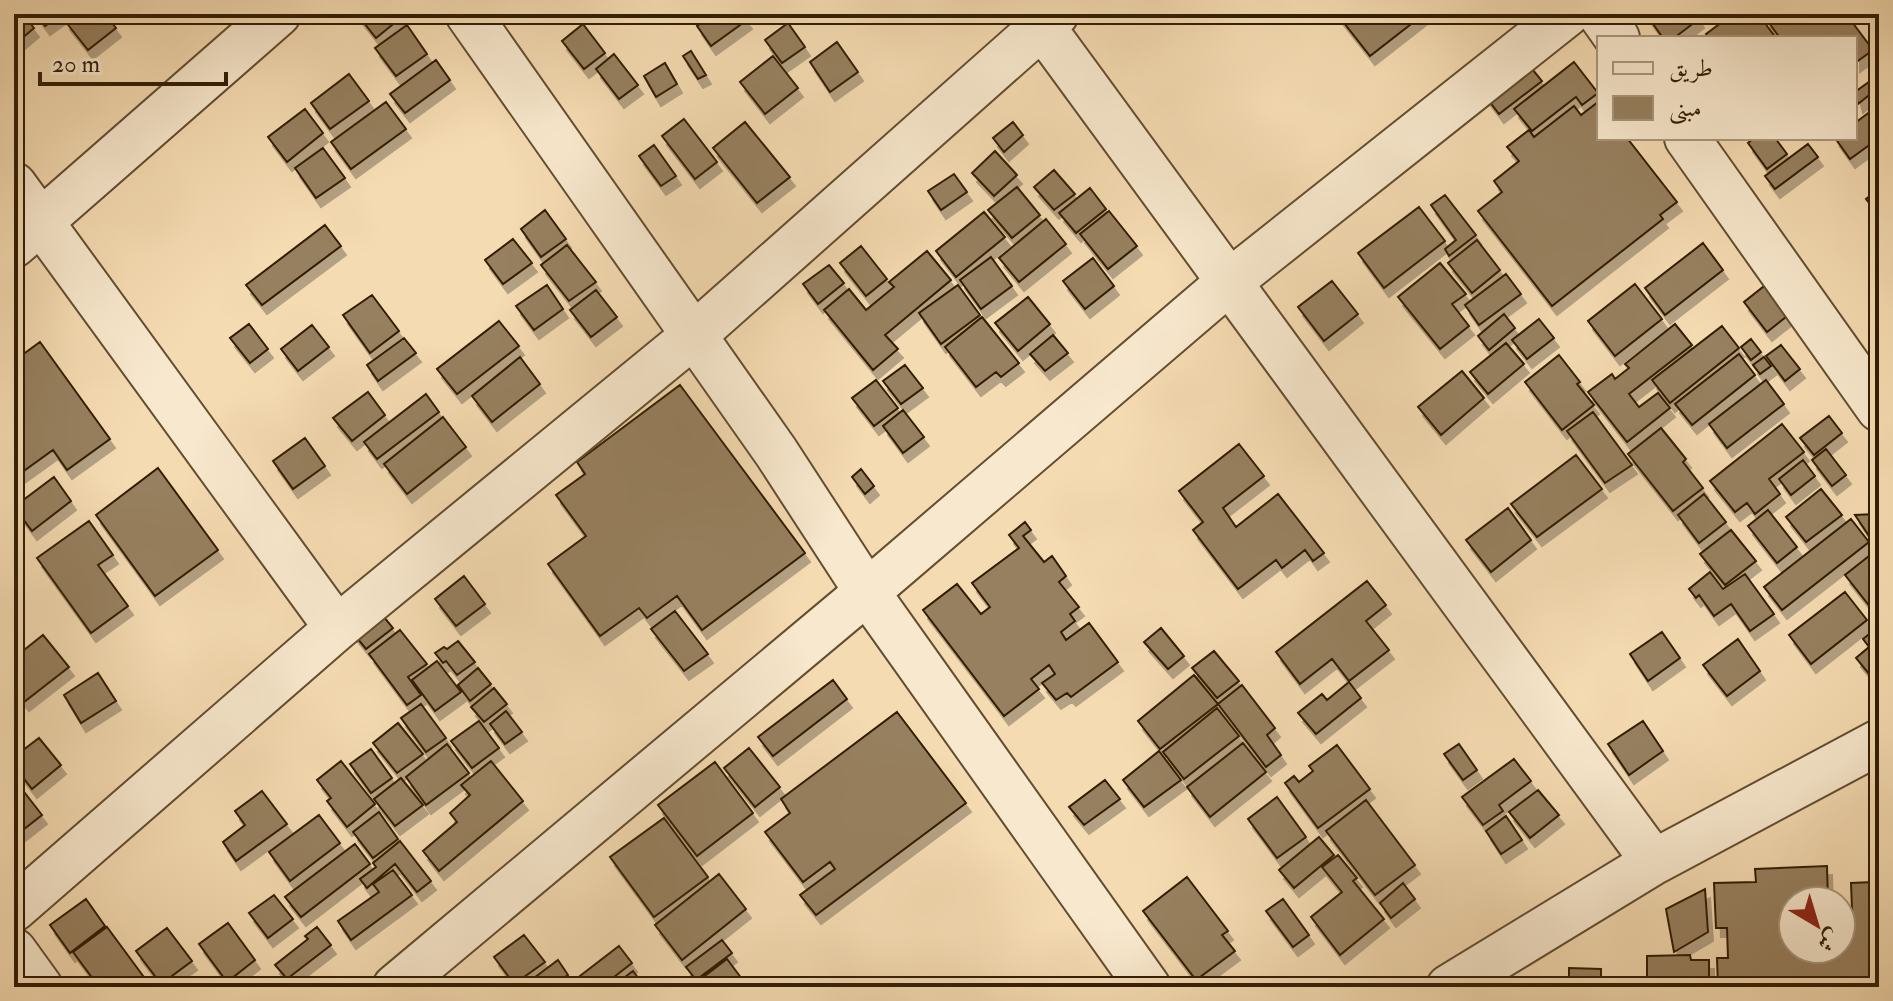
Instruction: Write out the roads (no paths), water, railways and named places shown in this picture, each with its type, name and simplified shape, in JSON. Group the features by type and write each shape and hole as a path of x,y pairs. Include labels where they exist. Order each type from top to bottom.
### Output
{"street":[{"path":"27,235 278,14"},
{"path":"468,14 776,452 867,592 1148,987"},
{"path":"395,987 867,592 1228,283 1567,14"},
{"path":"1600,14 1616,36"},
{"path":"14,909 337,628 693,336 1044,18 1228,283 1654,862"},
{"path":"1688,140 1879,409"},
{"path":"14,185 27,235 337,628"},
{"path":"1449,987 1654,862 1879,742"},
{"path":"14,951 40,987"}]}
